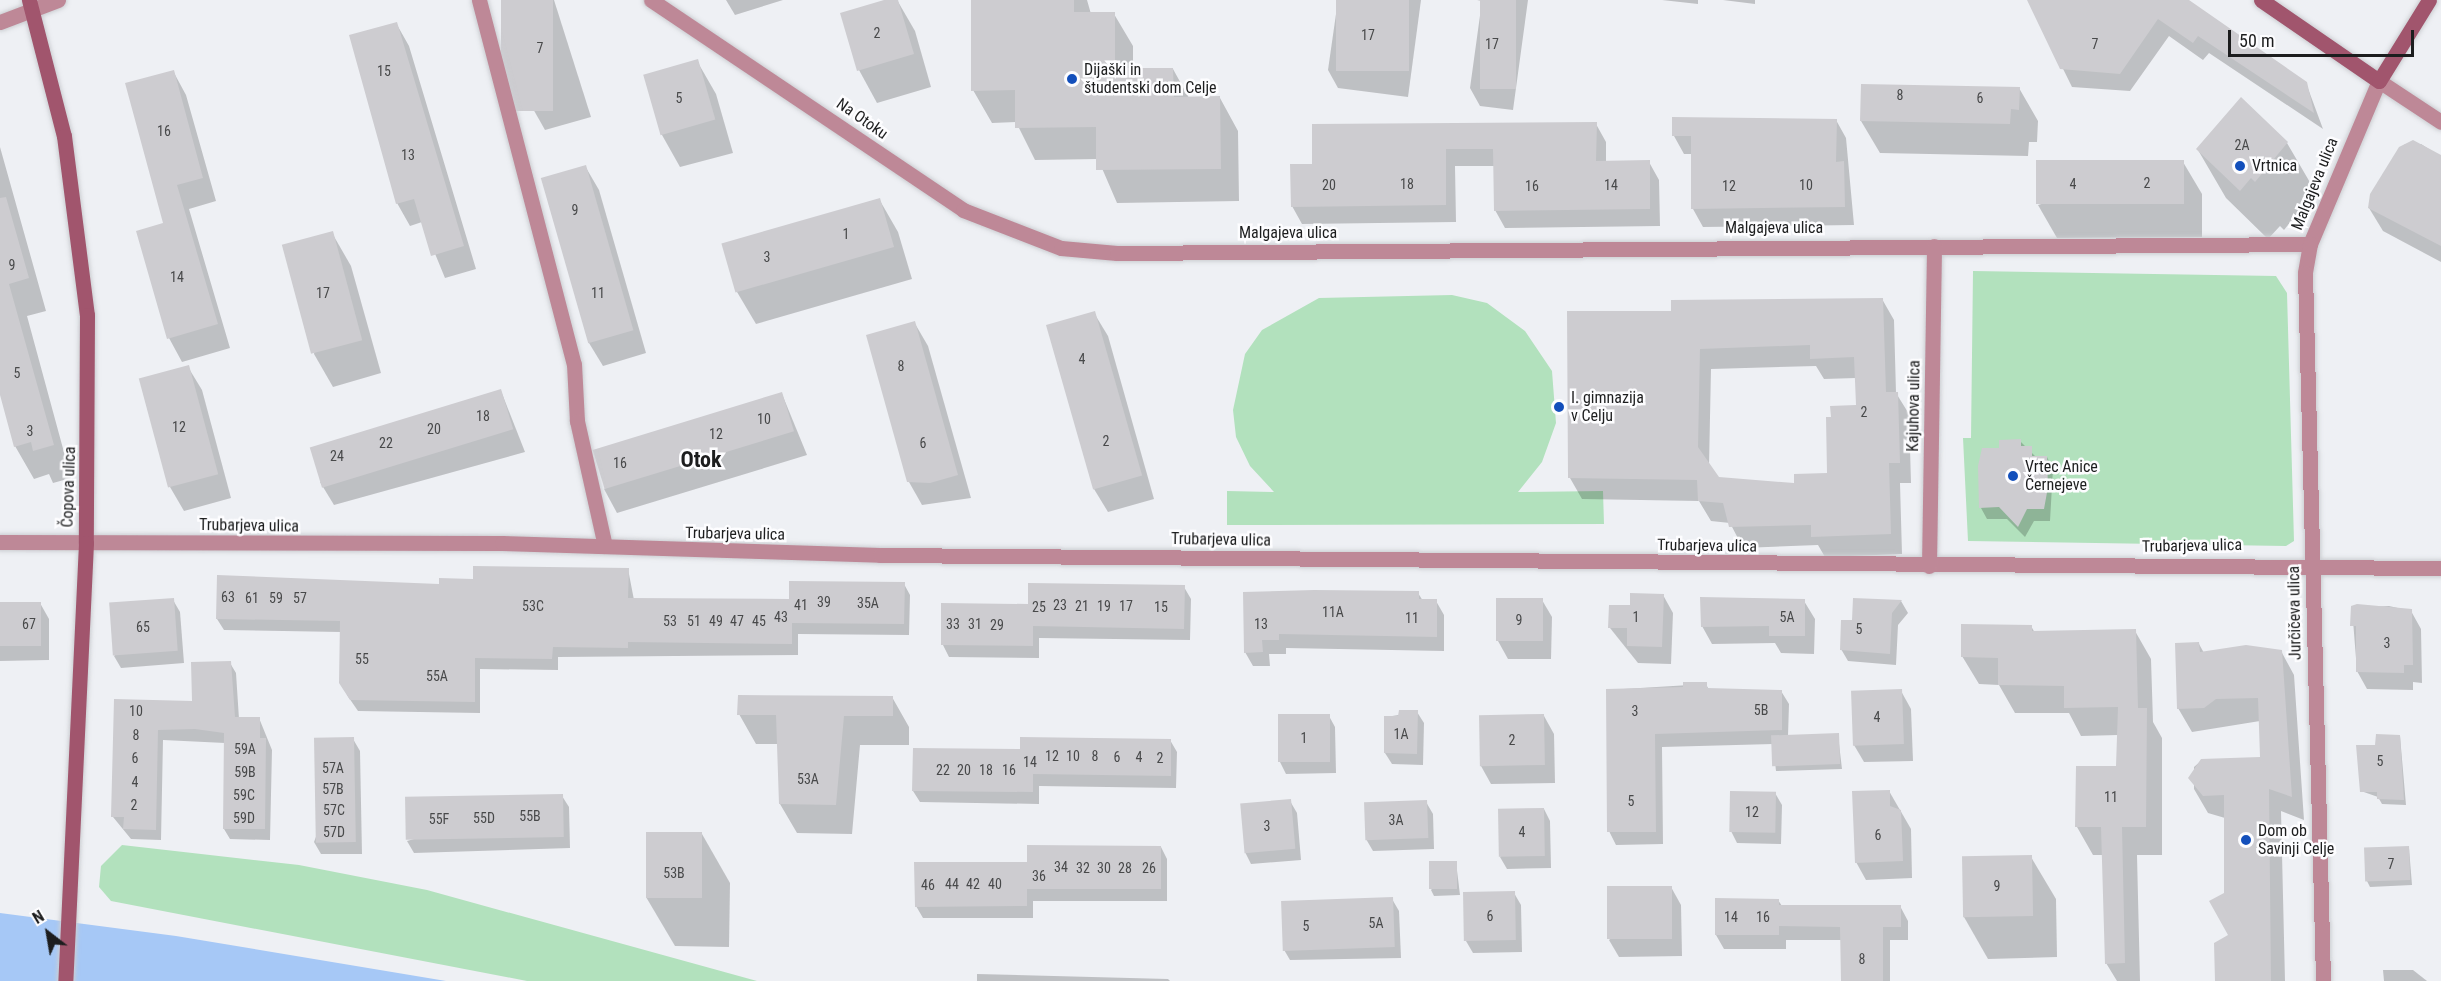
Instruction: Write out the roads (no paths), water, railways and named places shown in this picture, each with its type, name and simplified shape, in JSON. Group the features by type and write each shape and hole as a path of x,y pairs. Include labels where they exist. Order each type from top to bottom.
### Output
{"street":[{"path":"0,22 30,4 58,0"},
{"path":"479,0 574,364 577,421 605,546"},
{"name":"Na Otoku","path":"651,0 963,210 1061,248"},
{"path":"2261,0 2441,122"},
{"path":"2379,81 2428,0"},
{"name":"Čopova ulica","path":"30,4 64,136 81,250 90,407 86,543 65,981"},
{"name":"Malgajeva ulica","path":"1061,248 1117,254 2310,244 2379,81"},
{"name":"Jurčičeva ulica","path":"2310,244 2305,273 2323,981"},
{"name":"Kajuhova ulica","path":"1929,566 1934,246"},
{"name":"Trubarjeva ulica","path":"0,542 605,546 880,555 1929,566 2312,564 2441,568"}],"water":[{"path":"0,913 176,936 446,981 0,981"}],"place":[{"name":"Dijaški in študentski dom Celje","path":"1072,79"},
{"name":"Vrtnica","path":"2240,166"},
{"name":"I. gimnazija v Celju","path":"1559,407"},
{"name":"Vrtec Anice Černejeve","path":"2013,476"},
{"name":"Dom ob Savinji Celje","path":"2246,840"}],"district":[{"name":"Otok","path":"701,460"}]}
